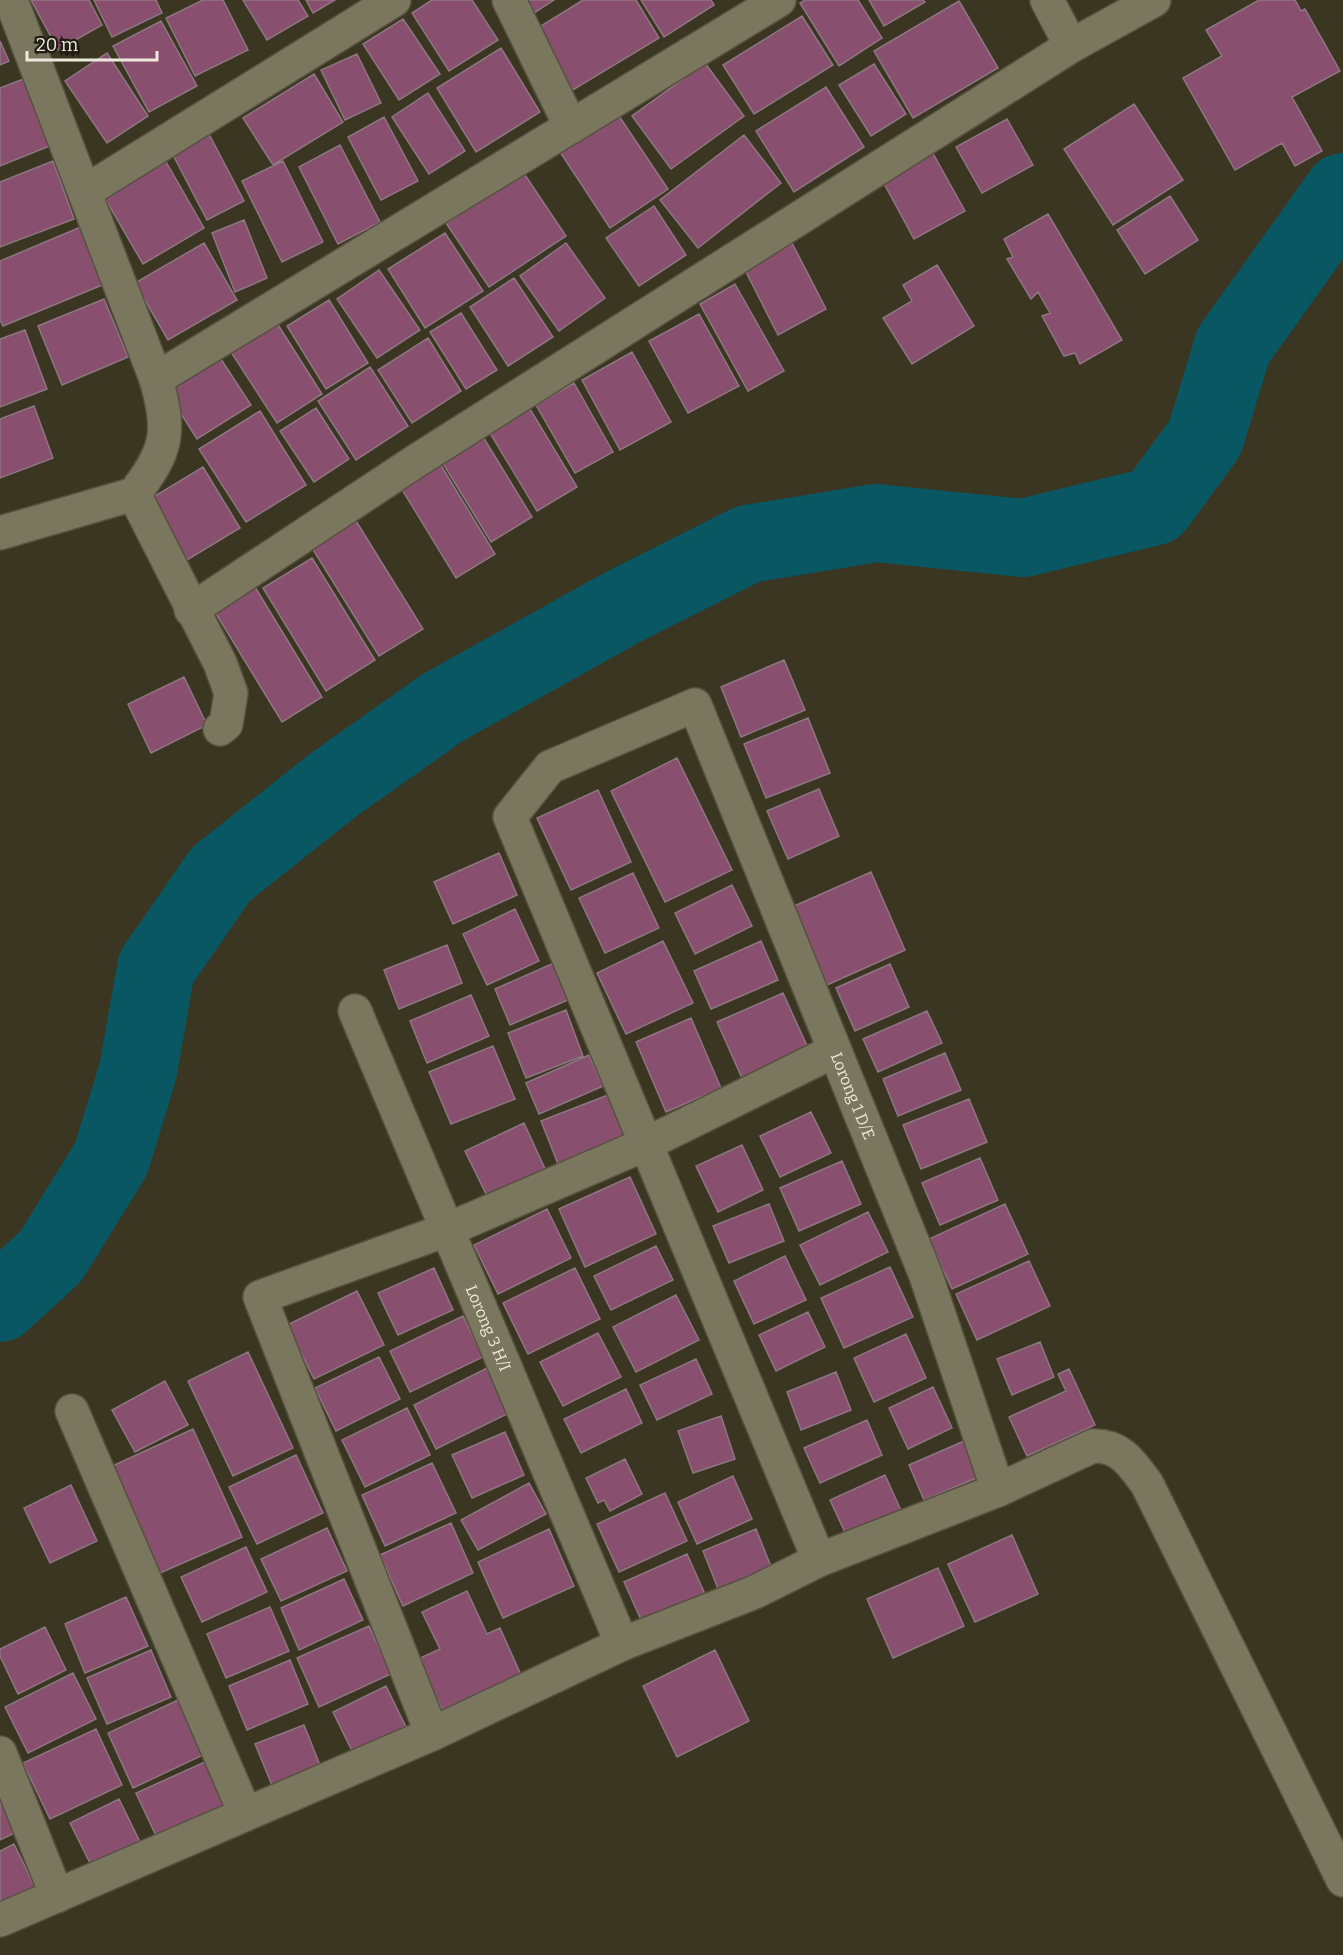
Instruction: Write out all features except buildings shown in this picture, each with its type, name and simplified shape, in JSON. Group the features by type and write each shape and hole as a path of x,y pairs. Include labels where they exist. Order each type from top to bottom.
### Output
{"street":[{"path":"0,533 134,494 146,478 165,443 165,411 156,379 11,0"},
{"path":"86,191 394,0"},
{"path":"509,0 571,127"},
{"path":"156,379 779,0"},
{"path":"1047,0 1071,46"},
{"path":"191,610 416,461 1071,46 1154,0"},
{"path":"134,494 191,610 220,663 231,693 226,724 220,729"},
{"name":"Lorong 1 D/E","path":"646,1144 510,817 550,767 695,705 925,1273 998,1490"},
{"name":"Lorong 3 H/I","path":"356,1011 622,1644"},
{"path":"432,1734 260,1297 449,1229 646,1144 834,1051"},
{"path":"646,1144 819,1560"},
{"path":"72,1411 245,1813"},
{"path":"0,1920 432,1734 622,1644 755,1592 819,1560 998,1490 1093,1446 1105,1446 1124,1455 1147,1484 1343,1880"},
{"path":"0,1754 57,1896"}],"waterway":[{"path":"0,1303 51,1256 111,1159 138,1071 156,968 221,874 336,783 442,708 621,608 748,544 876,523 1023,538 1155,506 1205,438 1233,346 1343,192"}]}
